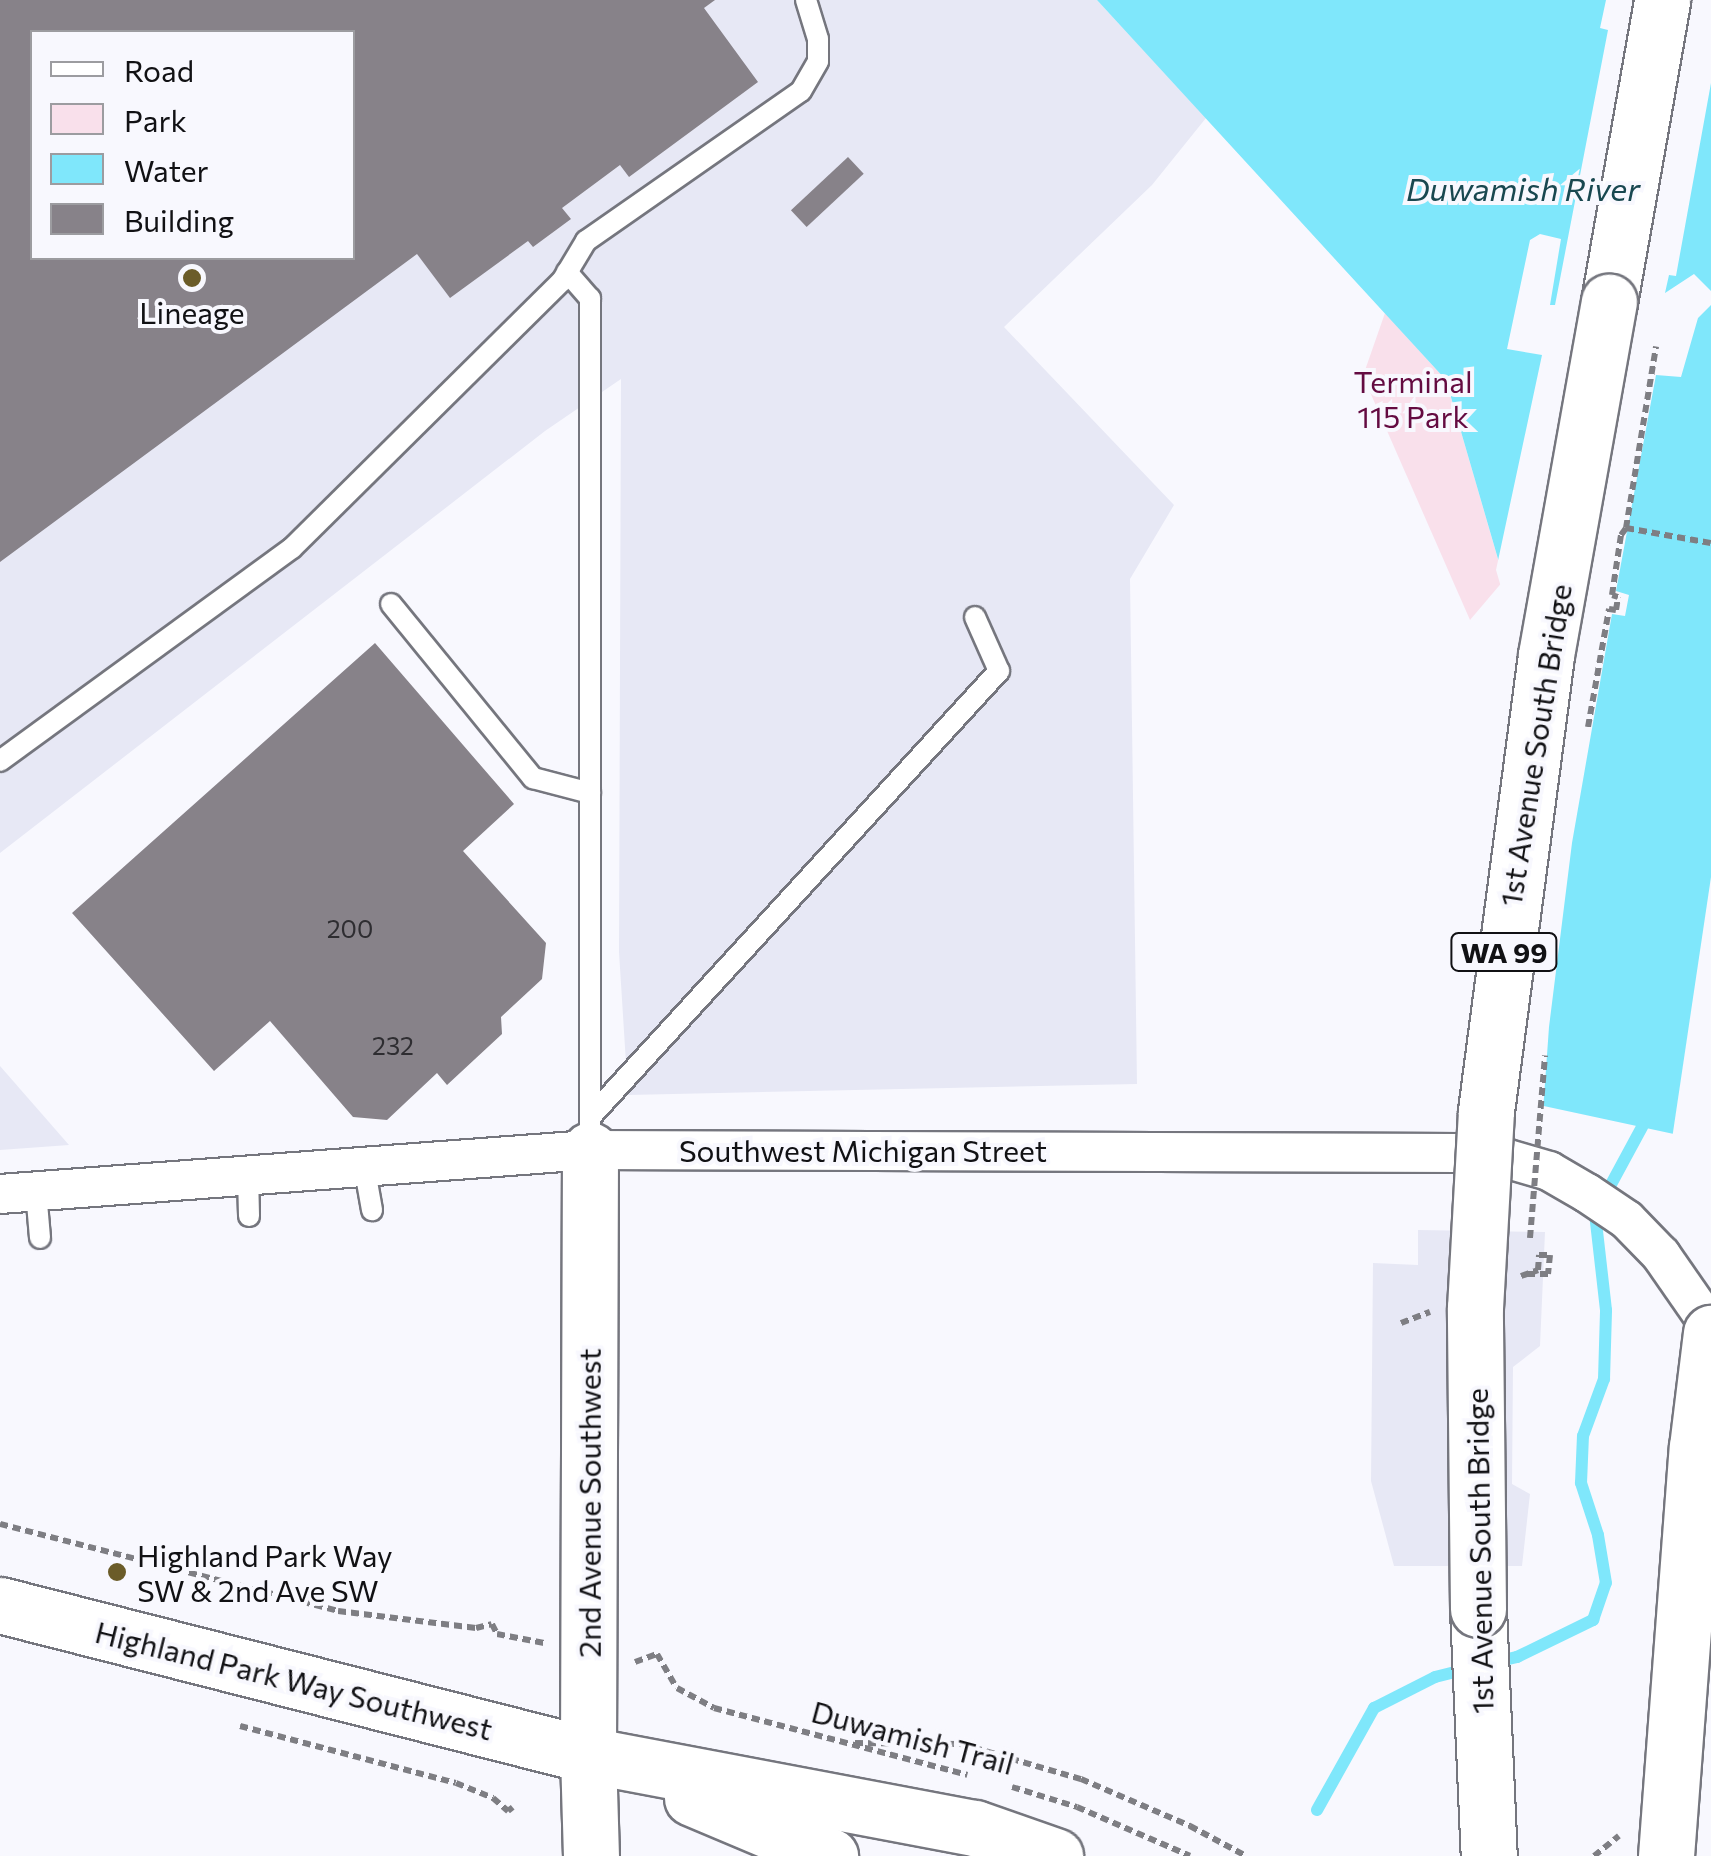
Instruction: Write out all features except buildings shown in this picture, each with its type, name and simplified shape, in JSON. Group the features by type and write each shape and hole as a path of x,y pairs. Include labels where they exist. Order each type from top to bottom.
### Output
{"main road":[{"name":"1st Avenue South Bridge","path":"1490,1856 1474,1473 1475,1308 1486,1111 1546,656 1662,0"},
{"name":"2nd Avenue Southwest","path":"591,1132 588,1755 592,1856"},
{"path":"1666,1856 1695,1466 1711,1330"},
{"name":"Highland Park Way Southwest","path":"0,1605 588,1755 975,1828 1055,1856"},
{"name":"Highland Park Way Southwest","path":"588,1755 830,1856"}],"street":[{"name":"Southwest Michigan Street","path":"18,1192 364,1166 591,1132 1460,1153 1508,1159 1549,1171 1627,1220 1684,1284 1711,1330"}],"lane":[{"path":"0,761 292,548 567,272 586,241 801,91 818,61 818,39 806,0"},
{"path":"567,272 590,298 591,1132"},
{"path":"390,604 532,778 590,793"},
{"path":"591,1132 999,671 975,617"},
{"path":"364,1166 372,1210"},
{"path":"248,1174 249,1216"},
{"path":"18,1192 40,1238"}],"path":[{"path":"1586,737 1609,609 1616,610 1618,597 1612,595 1656,346"},
{"path":"1626,528 1711,543"},
{"path":"1527,1286 1546,1036"},
{"path":"1527,1274 1548,1274 1550,1255 1538,1255 1538,1270"},
{"path":"0,1524 338,1611 476,1628 492,1624 497,1634"},
{"name":"Duwamish Trail","path":"640,1663 656,1654 677,1688 704,1704 972,1776"},
{"path":"240,1726 456,1782 493,1798 508,1811 513,1807"},
{"path":"849,1743 961,1744 1081,1779 1190,1826 1246,1856"},
{"name":"Duwamish Trail","path":"1008,1786 1077,1807 1190,1856"}],"shaded area":[{"path":"0,0 1097,0 1206,118 1152,185 1004,327 1174,505 1130,579 1137,1084 628,1095 619,952 621,379 545,431 0,853"},
{"path":"0,1066 69,1145 0,1150"},
{"path":"1418,1230 1545,1232 1540,1346 1513,1367 1512,1484 1530,1494 1522,1566 1394,1566 1371,1481 1373,1263 1418,1265"}],"green space":[{"name":"Terminal 115 Park","path":"1385,313 1446,380 1504,580 1470,620 1363,376"}],"water":[{"name":"Duwamish River","path":"1097,0 1711,0 1711,1142 1469,1090 1521,638 1446,380"}],"pier":[{"path":"1606,0 1711,0 1711,83 1676,276 1669,275 1665,293 1694,274 1711,291 1711,305 1698,318 1681,377 1656,375 1616,591 1629,595 1625,616 1612,614 1572,843 1549,1027 1543,1111 1468,1095 1464,1089 1516,638 1496,570 1542,355 1507,349 1530,240 1540,234 1561,239 1550,305 1555,305 1608,30 1600,28"},
{"path":"1711,877 1711,1147 1672,1139"}],"waterway":[{"path":"1491,1663 1517,1657 1593,1620 1606,1583 1598,1535 1581,1483 1583,1436 1604,1379 1606,1310 1595,1214 1642,1127"},
{"path":"1317,1810 1374,1708 1435,1677 1467,1669"}],"place":[{"name":"Lineage","path":"192,278"},
{"name":"Highland Park Way SW & 2nd Ave SW","path":"117,1572"}]}
